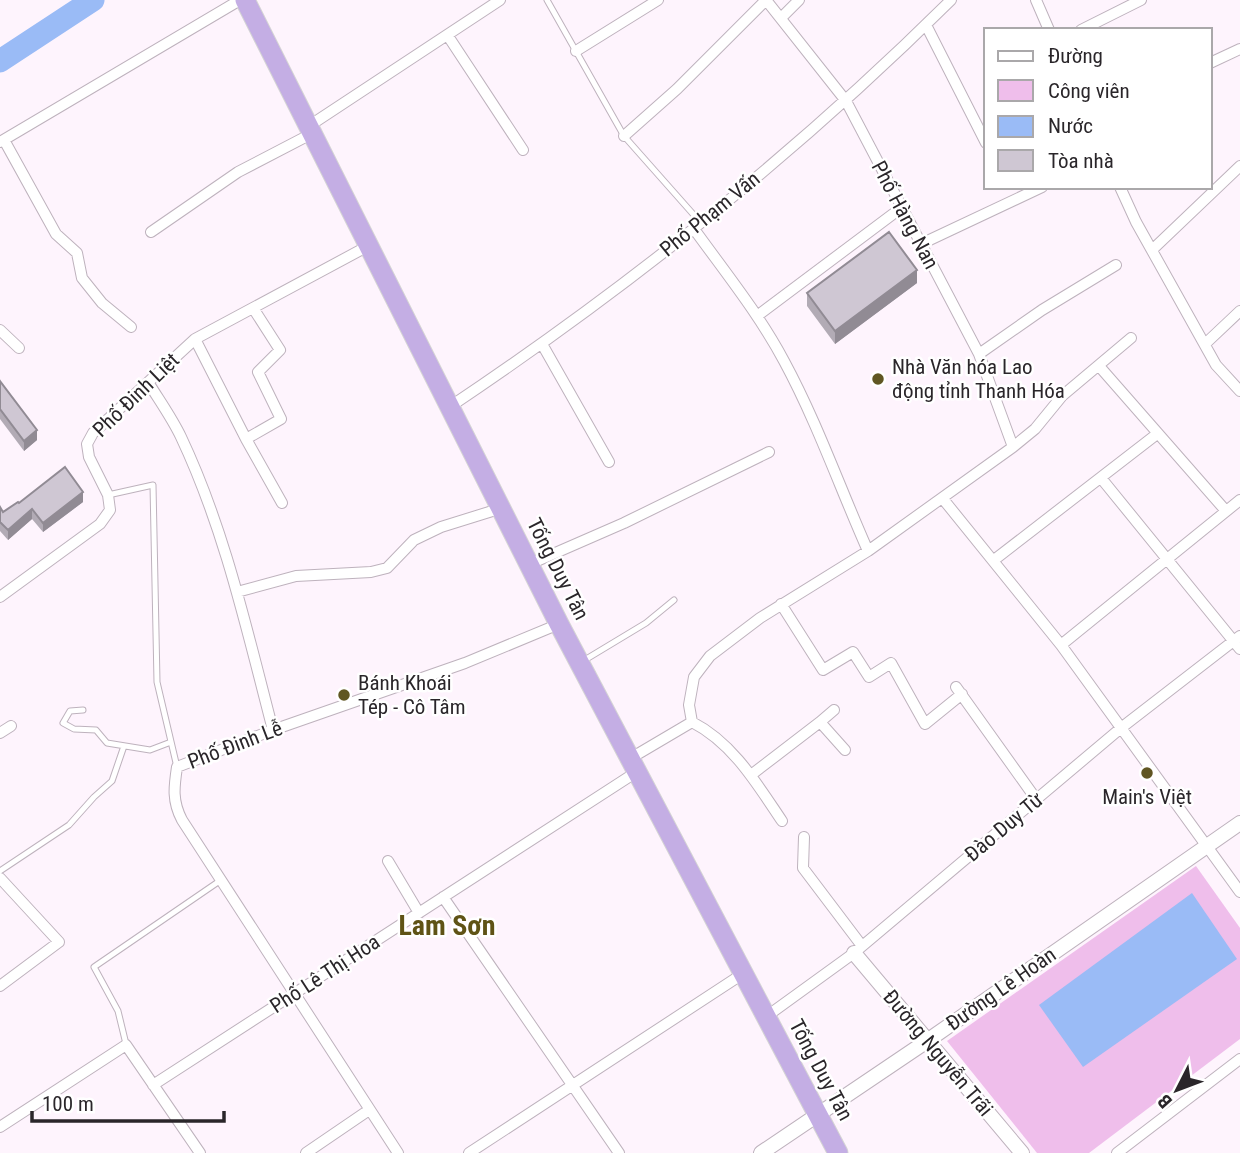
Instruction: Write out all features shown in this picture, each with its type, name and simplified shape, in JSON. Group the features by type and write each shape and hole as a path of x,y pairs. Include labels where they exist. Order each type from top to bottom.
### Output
{"highway":[{"name":"Tống Duy Tân","path":"243,0 311,129 559,624 838,1153"}],"street":[{"path":"131,327 102,303 82,278 77,253 56,233 2,141 243,0"},
{"path":"151,232 238,172 311,129 500,0"},
{"path":"576,51 658,0"},
{"path":"624,136 677,89 766,0"},
{"name":"Phố Hàng Nan","path":"766,0 846,101 979,354 1013,447"},
{"path":"781,18 799,0"},
{"name":"Phố Phạm Vấn","path":"451,406 542,344 698,226 846,101 951,0"},
{"path":"1036,0 1048,28"},
{"path":"1084,28 1141,0"},
{"path":"926,25 984,139"},
{"path":"448,36 523,150"},
{"path":"1212,62 1240,49"},
{"path":"1152,250 1240,166"},
{"path":"1010,189 1015,199"},
{"path":"921,244 1038,189"},
{"path":"1121,189 1136,222 1216,365 1240,391"},
{"path":"757,316 901,208"},
{"path":"698,226 784,360 814,422 868,551"},
{"name":"Phố Đinh Liệt","path":"108,495 89,457 87,444 93,433 195,339 370,246"},
{"path":"979,354 1042,310 1116,265"},
{"path":"246,439 281,419 258,372 281,350 253,308"},
{"path":"1205,344 1240,311"},
{"path":"0,330 19,348"},
{"path":"782,821 751,775 710,731 692,722 688,705 694,677 710,656 781,604 868,551 1013,447 1035,429 1062,396 1131,338"},
{"path":"195,339 282,503"},
{"path":"542,344 609,462"},
{"path":"1099,366 1226,511"},
{"path":"148,382 179,434 215,522 237,592 273,730"},
{"path":"994,560 1157,434"},
{"path":"530,564 624,523 769,452"},
{"path":"1101,478 1238,642"},
{"path":"0,597 100,524 110,510 108,495"},
{"path":"943,499 1062,645 1240,892"},
{"path":"1062,645 1240,500"},
{"path":"237,592 296,576 371,572 387,568 414,540 442,527 502,508"},
{"path":"781,604 823,670 853,652 869,677 891,663 925,724 959,690 1036,799"},
{"name":"Phố Đinh Lễ","path":"398,1153 175,806 173,791 177,767 273,730 465,663 559,624"},
{"name":"Đào Duy Từ","path":"767,1016 858,949 1121,728 1238,642"},
{"path":"751,775 834,710"},
{"name":"Phố Lê Thị Hoa","path":"153,1085 443,897 692,722"},
{"path":"820,722 845,750"},
{"path":"0,733 11,726"},
{"name":"Đường Lê Hoàn","path":"761,1153 1240,823"},
{"path":"804,837 803,868 858,949"},
{"path":"388,861 419,913"},
{"path":"0,878 58,942 0,986"},
{"path":"443,897 619,1153"},
{"name":"Đường Nguyễn Trãi","path":"858,949 927,1041 1022,1153"},
{"path":"469,1153 744,973"},
{"path":"0,1127 126,1045 200,1153"},
{"path":"1116,1153 1240,1059"},
{"path":"306,1153 369,1110"}],"lane":[{"path":"547,0 624,136 698,226"},
{"path":"108,495 153,485 157,682 177,767"},
{"path":"580,663 646,623 674,600"},
{"path":"83,710 70,711 63,723 74,729 96,730 107,743 124,746 150,750 171,742"},
{"path":"0,870 69,825 112,781 124,746"},
{"path":"126,1045 118,1011 94,967 221,880"}],"green space":[{"path":"1196,866 1240,928 1240,1039 1089,1153 1037,1153 947,1041"}],"water":[{"path":"1192,893 1237,959 1083,1067 1039,1005"}],"building":[{"path":"889,232 917,270 835,331 807,293"},
{"path":"0,381 37,430 24,441 0,409"},
{"path":"65,467 83,492 43,523 32,509 8,530 0,522 0,507 3,512 19,503"}],"waterway":[{"path":"0,61 93,0"}],"place":[{"name":"Nhà Văn hóa Lao động tỉnh Thanh Hóa","path":"878,379"},
{"name":"Bánh Khoái Tép - Cô Tâm","path":"344,695"},
{"name":"Main's Việt","path":"1147,773"}],"district":[{"name":"Lam Sơn","path":"447,925"}]}
